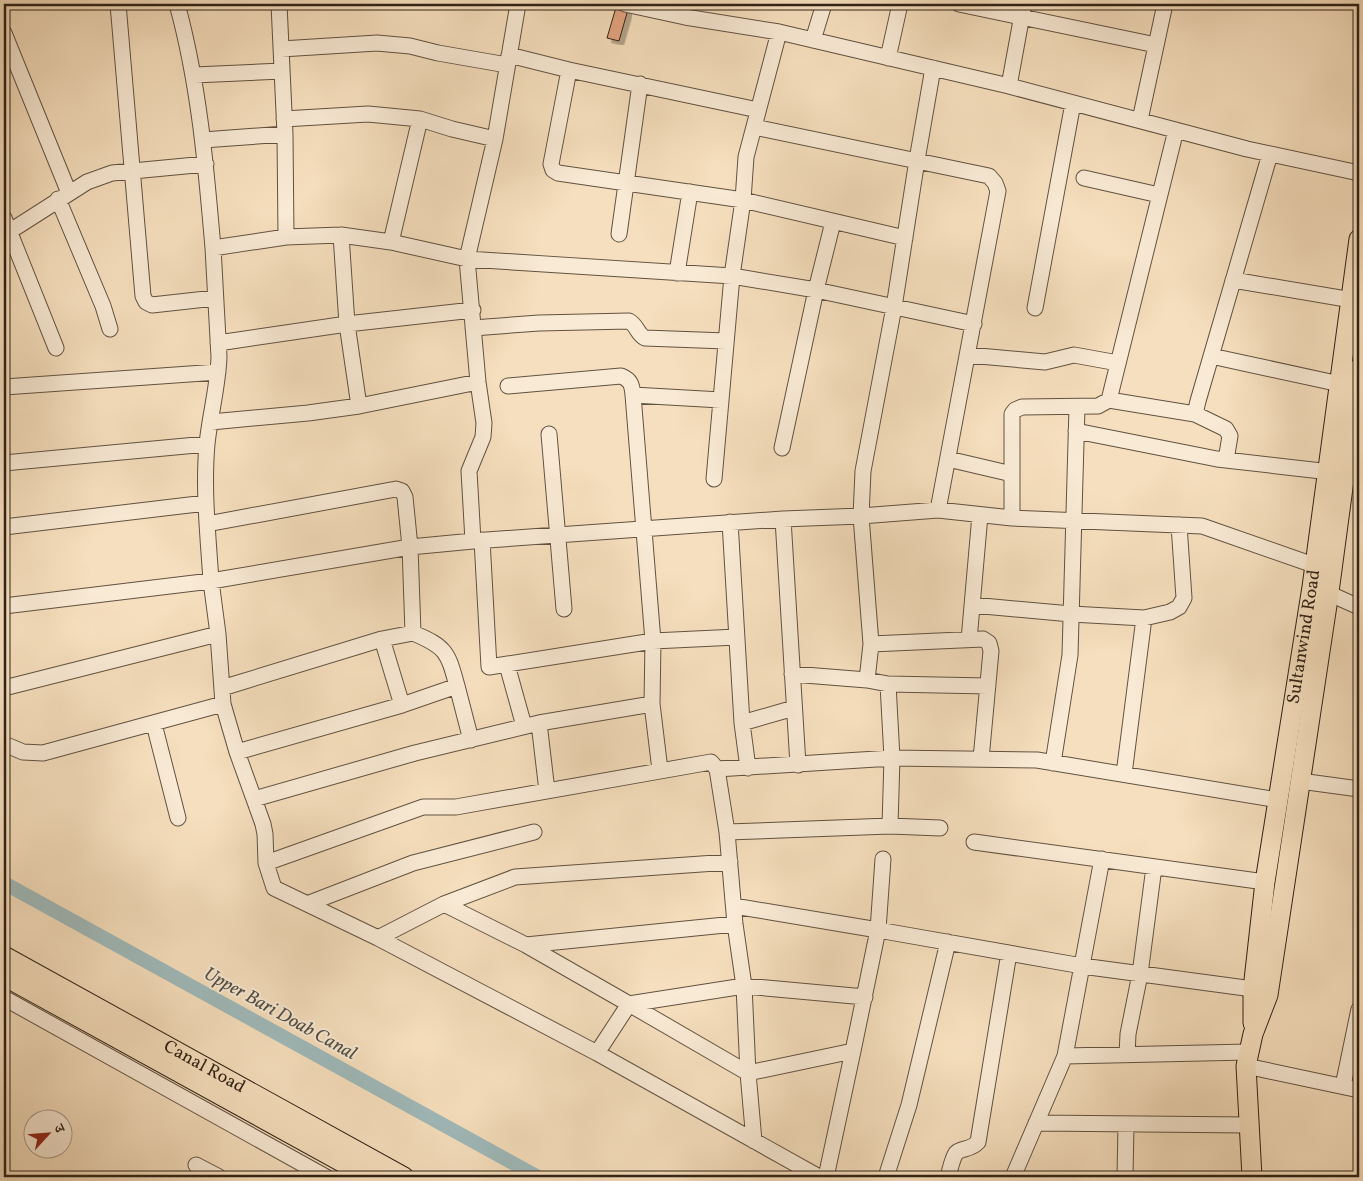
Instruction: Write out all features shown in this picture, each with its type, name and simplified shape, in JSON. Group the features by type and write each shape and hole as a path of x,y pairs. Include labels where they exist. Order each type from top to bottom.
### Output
{"main road":[{"name":"Sultanwind Road","path":"1253,1034 1253,990 1265,882 1278,800 1320,590 1336,472 1340,384 1357,272 1359,239"},
{"path":"1336,472 1359,368"},
{"path":"1252,1177 1248,1059 1253,1034 1268,995 1300,781 1320,590"},
{"name":"Canal Road","path":"4,956 404,1177"},
{"name":"Canal Road","path":"4,976 369,1177"}],"street":[{"path":"118,4 143,296 146,302 152,305 215,298"},
{"path":"176,4 194,75 206,164 213,248 218,372 208,444 206,503 211,581 218,634 223,704 265,834 266,863 274,888 378,938 597,1053 819,1177"},
{"path":"279,4 286,237"},
{"path":"518,4 495,139 467,259 478,382 484,423 484,437 468,471 478,540 489,668 653,641 737,637"},
{"path":"625,4 685,17 779,32 814,40 1008,86 1270,154 1359,173"},
{"path":"814,40 824,4"},
{"path":"888,58 900,4"},
{"path":"959,4 1023,10 1156,45"},
{"path":"1140,120 1164,4"},
{"path":"1008,86 1023,10"},
{"path":"714,479 732,276 746,157 779,32"},
{"path":"4,33 64,196 110,329"},
{"path":"281,49 377,43 402,45 569,70 758,110"},
{"path":"867,680 871,644 860,516 863,471 894,308 933,68"},
{"path":"569,70 551,164 553,170 558,173 742,200 905,238"},
{"path":"194,75 282,71"},
{"path":"619,234 640,84"},
{"path":"1035,308 1073,103"},
{"path":"203,140 368,114 420,119 495,139"},
{"path":"391,242 420,119"},
{"path":"754,127 989,176 995,183 998,191 938,510"},
{"path":"1109,400 1176,130"},
{"path":"1195,414 1270,154"},
{"path":"7,234 87,182 112,173 206,164"},
{"path":"1084,178 1160,195"},
{"path":"677,273 690,192"},
{"path":"4,218 7,234 56,348"},
{"path":"782,448 816,290 833,222"},
{"path":"213,248 286,237 341,235 391,242 467,259 732,276 816,290 974,324"},
{"path":"341,235 347,324 359,406"},
{"path":"1233,280 1352,300"},
{"path":"218,343 347,324 473,310"},
{"path":"473,328 539,323 630,321 640,336 645,338 726,341"},
{"path":"968,355 1045,362 1074,355 1118,363"},
{"path":"1211,356 1340,384"},
{"path":"4,387 218,372"},
{"path":"508,386 621,376 628,379 632,386 653,641 652,704 660,770"},
{"path":"211,422 359,406 478,382"},
{"path":"633,395 721,400"},
{"path":"1012,518 1012,414 1015,410 1022,407 1098,406 1109,400 1195,414 1226,429 1230,436 1226,460"},
{"path":"1053,763 1070,655 1077,406"},
{"path":"1076,431 1226,460 1336,472"},
{"path":"549,434 564,609"},
{"path":"4,464 208,444"},
{"path":"948,459 1012,474"},
{"path":"207,524 396,489 402,491 405,498 410,547 413,633"},
{"path":"4,527 206,503"},
{"path":"4,606 211,581 410,547 478,540 730,522 938,510 1012,518 1202,526 1323,569"},
{"path":"969,640 980,515"},
{"path":"783,519 798,764"},
{"path":"730,522 742,723 748,768"},
{"path":"972,605 1071,614 1144,618 1170,612 1179,607 1184,598 1179,525"},
{"path":"1320,590 1359,607"},
{"path":"1124,774 1144,618"},
{"path":"222,688 382,639 413,633 429,639 444,649 450,660 471,740"},
{"path":"4,688 218,634"},
{"path":"382,639 402,704"},
{"path":"871,644 969,640 983,640 989,643 991,647 981,759"},
{"path":"507,664 524,726"},
{"path":"792,674 867,680 888,684 988,686"},
{"path":"888,684 892,758 890,826"},
{"path":"237,752 458,686"},
{"path":"4,744 23,752 43,753 223,704"},
{"path":"254,799 415,753 524,726 652,704"},
{"path":"742,723 794,708"},
{"path":"539,723 547,791"},
{"path":"154,724 178,818"},
{"path":"717,769 892,758 1037,760 1278,800"},
{"path":"266,863 423,807 456,807 469,803 710,762 717,769 727,832 735,924 744,986 748,1073 754,1141"},
{"path":"1300,781 1359,789"},
{"path":"727,832 890,826 940,828"},
{"path":"307,904 413,863 534,832"},
{"path":"974,842 1265,882"},
{"path":"826,1177 878,930 883,859"},
{"path":"1013,1177 1065,1056 1102,859"},
{"path":"378,938 444,904 515,877 730,862"},
{"path":"1127,1055 1128,1034 1140,974 1154,866"},
{"path":"444,904 526,945 748,1073 853,1051"},
{"path":"734,906 1082,966 1253,990"},
{"path":"526,945 735,924"},
{"path":"886,1177 909,1105 948,942"},
{"path":"948,1177 956,1154 972,1148 978,1142 1009,954"},
{"path":"597,1053 629,1004 744,986 864,996"},
{"path":"4,998 326,1177"},
{"path":"1344,1086 1359,1008"},
{"path":"1065,1056 1127,1055 1248,1059 1359,1090"},
{"path":"1036,1123 1249,1125"},
{"path":"1125,1177 1126,1124"},
{"path":"196,1165 219,1177"}],"building":[{"path":"617,4 629,6 619,41 607,38"}],"waterway":[{"name":"Upper Bari Doab Canal","path":"4,883 538,1177"}]}
